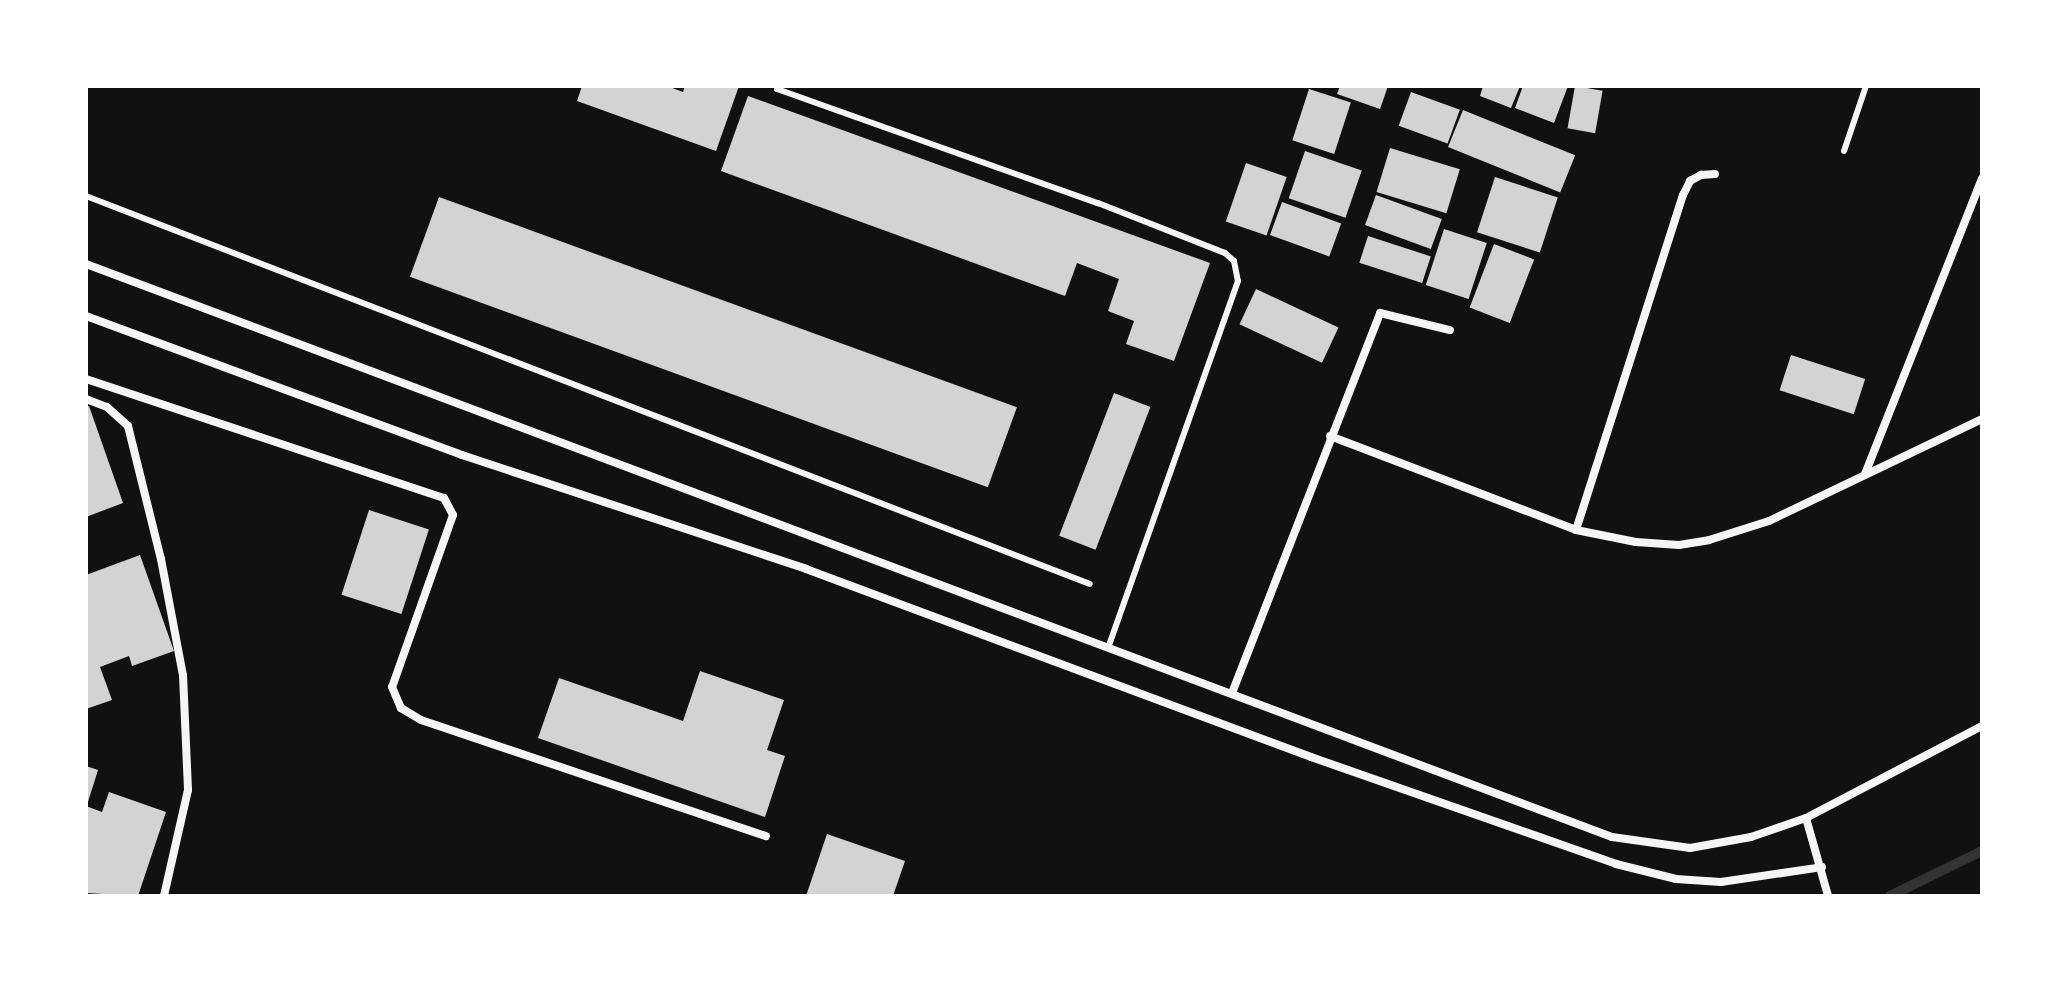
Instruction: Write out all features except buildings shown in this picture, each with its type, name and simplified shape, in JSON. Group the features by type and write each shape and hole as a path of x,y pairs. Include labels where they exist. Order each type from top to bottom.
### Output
{"street":[{"path":"1576,530 1683,195 1690,181 1701,175 1715,174"},
{"path":"1865,475 1982,178"},
{"path":"86,264 1612,837 1690,848 1751,837 1806,818 1982,726"},
{"path":"1232,693 1380,313 1450,330"},
{"path":"86,316 462,455 806,569 1296,752 1616,864 1676,879 1721,882 1822,867"},
{"path":"86,379 444,498 453,515 392,687 401,708 421,720 766,836"},
{"path":"86,399 107,407 128,426 161,559 183,675 188,790 164,896"},
{"path":"1330,436 1576,530 1636,542 1679,545 1709,540 1769,521 1982,419"},
{"path":"1806,818 1828,896"}],"lane":[{"path":"778,86 777,89 1098,203 1225,253 1234,261 1238,281 1109,646"},
{"path":"1844,151 1866,86"},
{"path":"86,196 1090,584"}],"waterway":[{"path":"1890,896 1982,851"}]}
